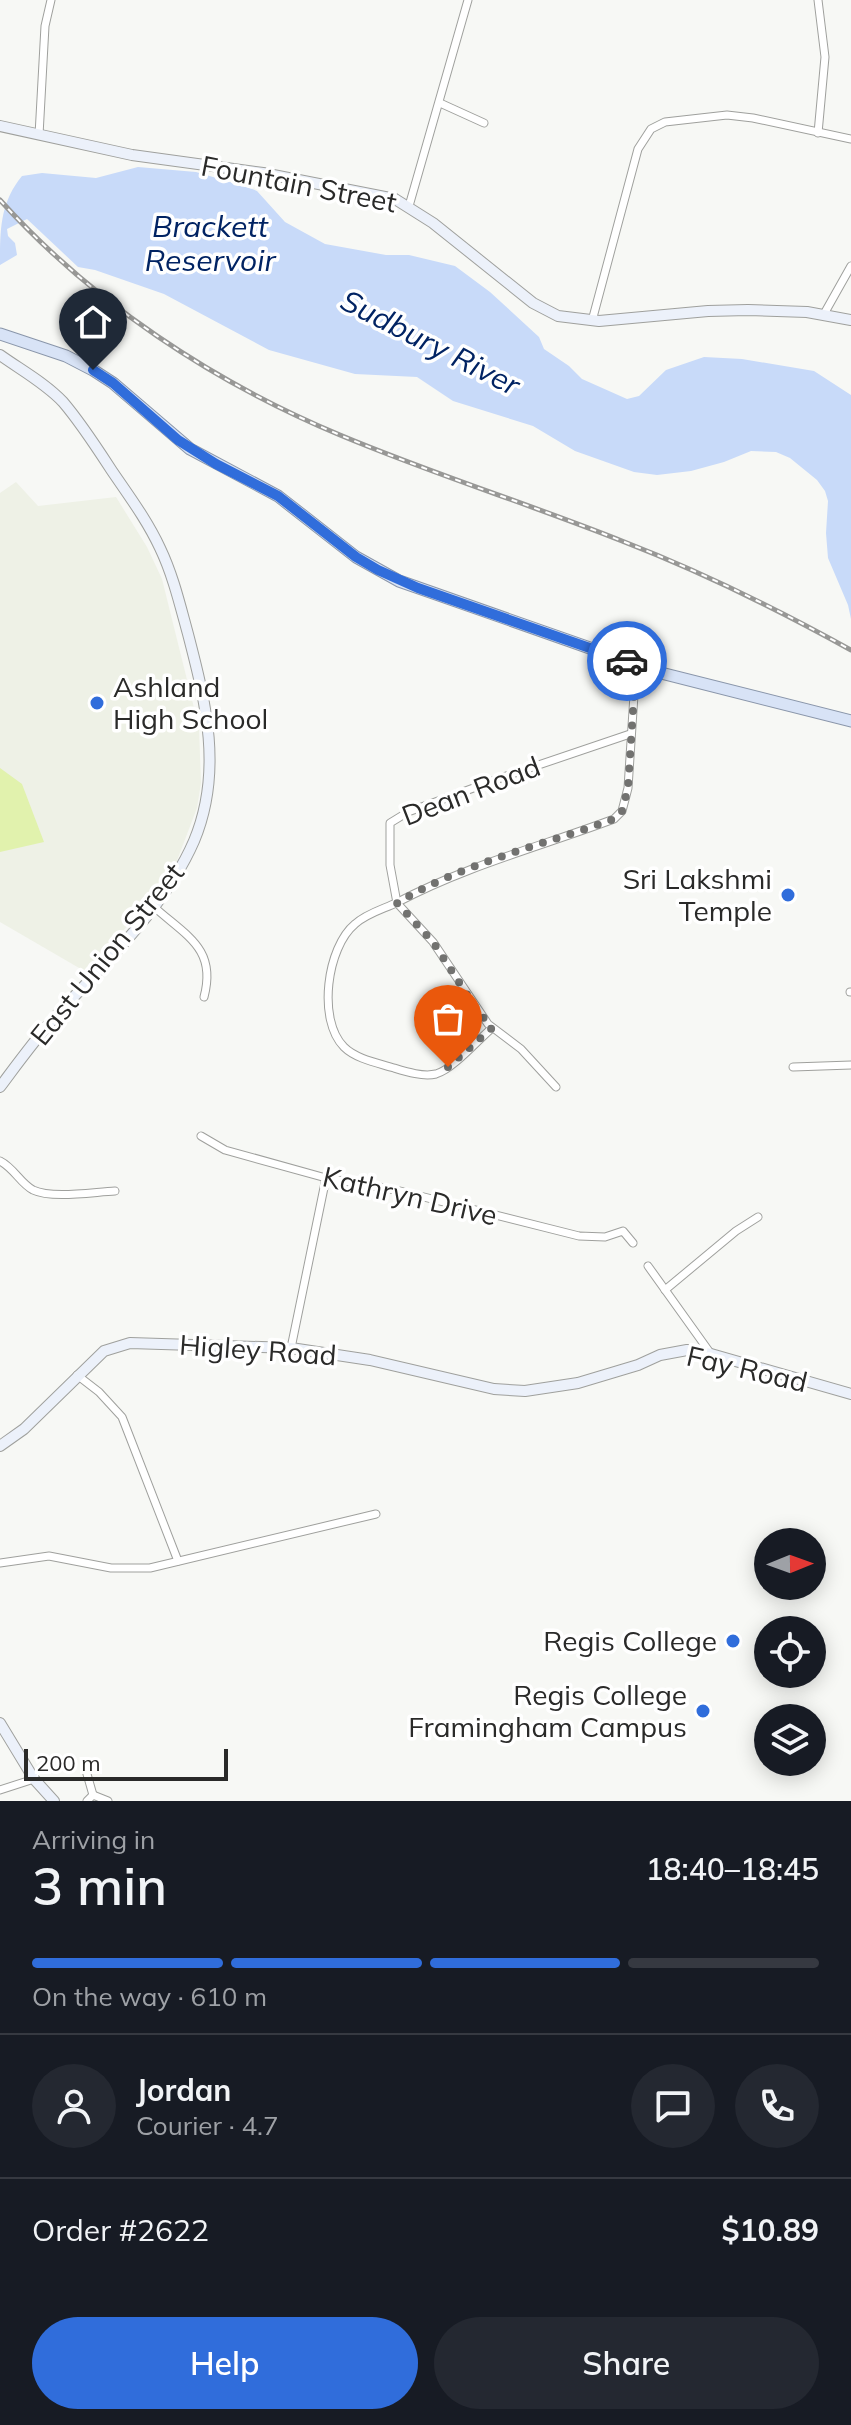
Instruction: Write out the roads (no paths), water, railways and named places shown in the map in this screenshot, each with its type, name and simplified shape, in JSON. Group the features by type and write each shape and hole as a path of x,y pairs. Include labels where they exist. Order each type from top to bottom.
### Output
{"main road":[{"path":"0,334 66,356 93,370 113,383 178,440 278,496 356,557 378,570 418,588 687,681 851,721"}],"street":[{"path":"39,135 45,26 51,0"},
{"path":"409,206 468,0"},
{"path":"818,0 825,57 818,133"},
{"path":"440,103 484,123"},
{"path":"592,321 638,149 651,129 674,120 727,115 851,139"},
{"name":"Fountain Street","path":"0,126 132,155 379,194 409,206 533,303 558,316 592,321 727,310 850,318"},
{"path":"824,314 851,266"},
{"name":"East Union Street","path":"0,355 52,393 87,434 153,533 178,595 209,726 210,779 195,838 179,870 153,906 53,1019 0,1087"},
{"path":"492,1028 448,1067 431,1075 404,1071 354,1055 343,1047 334,1033 329,1014 328,991 336,953 344,934 357,921 415,892 464,871 614,819 625,802 636,664"},
{"name":"Dean Road","path":"397,903 392,885 389,842 390,823 394,818 630,734"},
{"path":"397,903 433,942 492,1028 521,1049 556,1087"},
{"path":"153,906 204,956 209,972 204,997"},
{"path":"793,1067 851,1065"},
{"name":"Kathryn Drive","path":"201,1136 225,1150 326,1178 396,1190 579,1236 605,1237 623,1231 633,1243"},
{"path":"0,1161 11,1167 30,1188 42,1193 115,1191"},
{"path":"291,1348 326,1178"},
{"path":"665,1290 736,1231 758,1217"},
{"path":"648,1266 711,1354"},
{"name":"Higley Road","path":"0,1446 24,1429 104,1351 130,1343 291,1348 370,1360 494,1389 525,1391 552,1388"},
{"name":"Fay Road","path":"552,1388 612,1374 677,1351 711,1354 851,1394"},
{"path":"77,1375 99,1392 122,1417 178,1561"},
{"path":"0,1563 49,1556 129,1569 178,1561 376,1514"},
{"path":"0,1723 34,1779 54,1801"},
{"path":"85,1767 90,1798 108,1801"},
{"path":"0,1790 34,1779"}],"water":[{"name":"Brackett Reservoir","path":"138,167 196,172 257,191 285,222 325,244 386,255 409,255 455,266 490,292 539,337 544,349 582,379 627,399 639,396 666,370 704,357 742,359 814,371 851,395 851,619 828,558 828,501 825,491 817,480 790,458 776,452 751,451 691,471 657,475 634,472 575,451 533,426 453,401 417,377 355,374 269,350 164,294 78,267 27,219 7,229 8,236 15,243 17,255 0,265 5,207 22,176 42,173 96,178"}],"railway":[{"path":"0,200 74,272 115,305 157,336 246,390 340,435 681,565 851,650"}],"place":[{"name":"Ashland High School","path":"97,703"},
{"name":"Sri Lakshmi Temple","path":"788,895"},
{"name":"Regis College","path":"733,1641"},
{"name":"Regis College Framingham Campus","path":"703,1711"}],"water label":[{"name":"Sudbury River","path":"430,343"}]}
